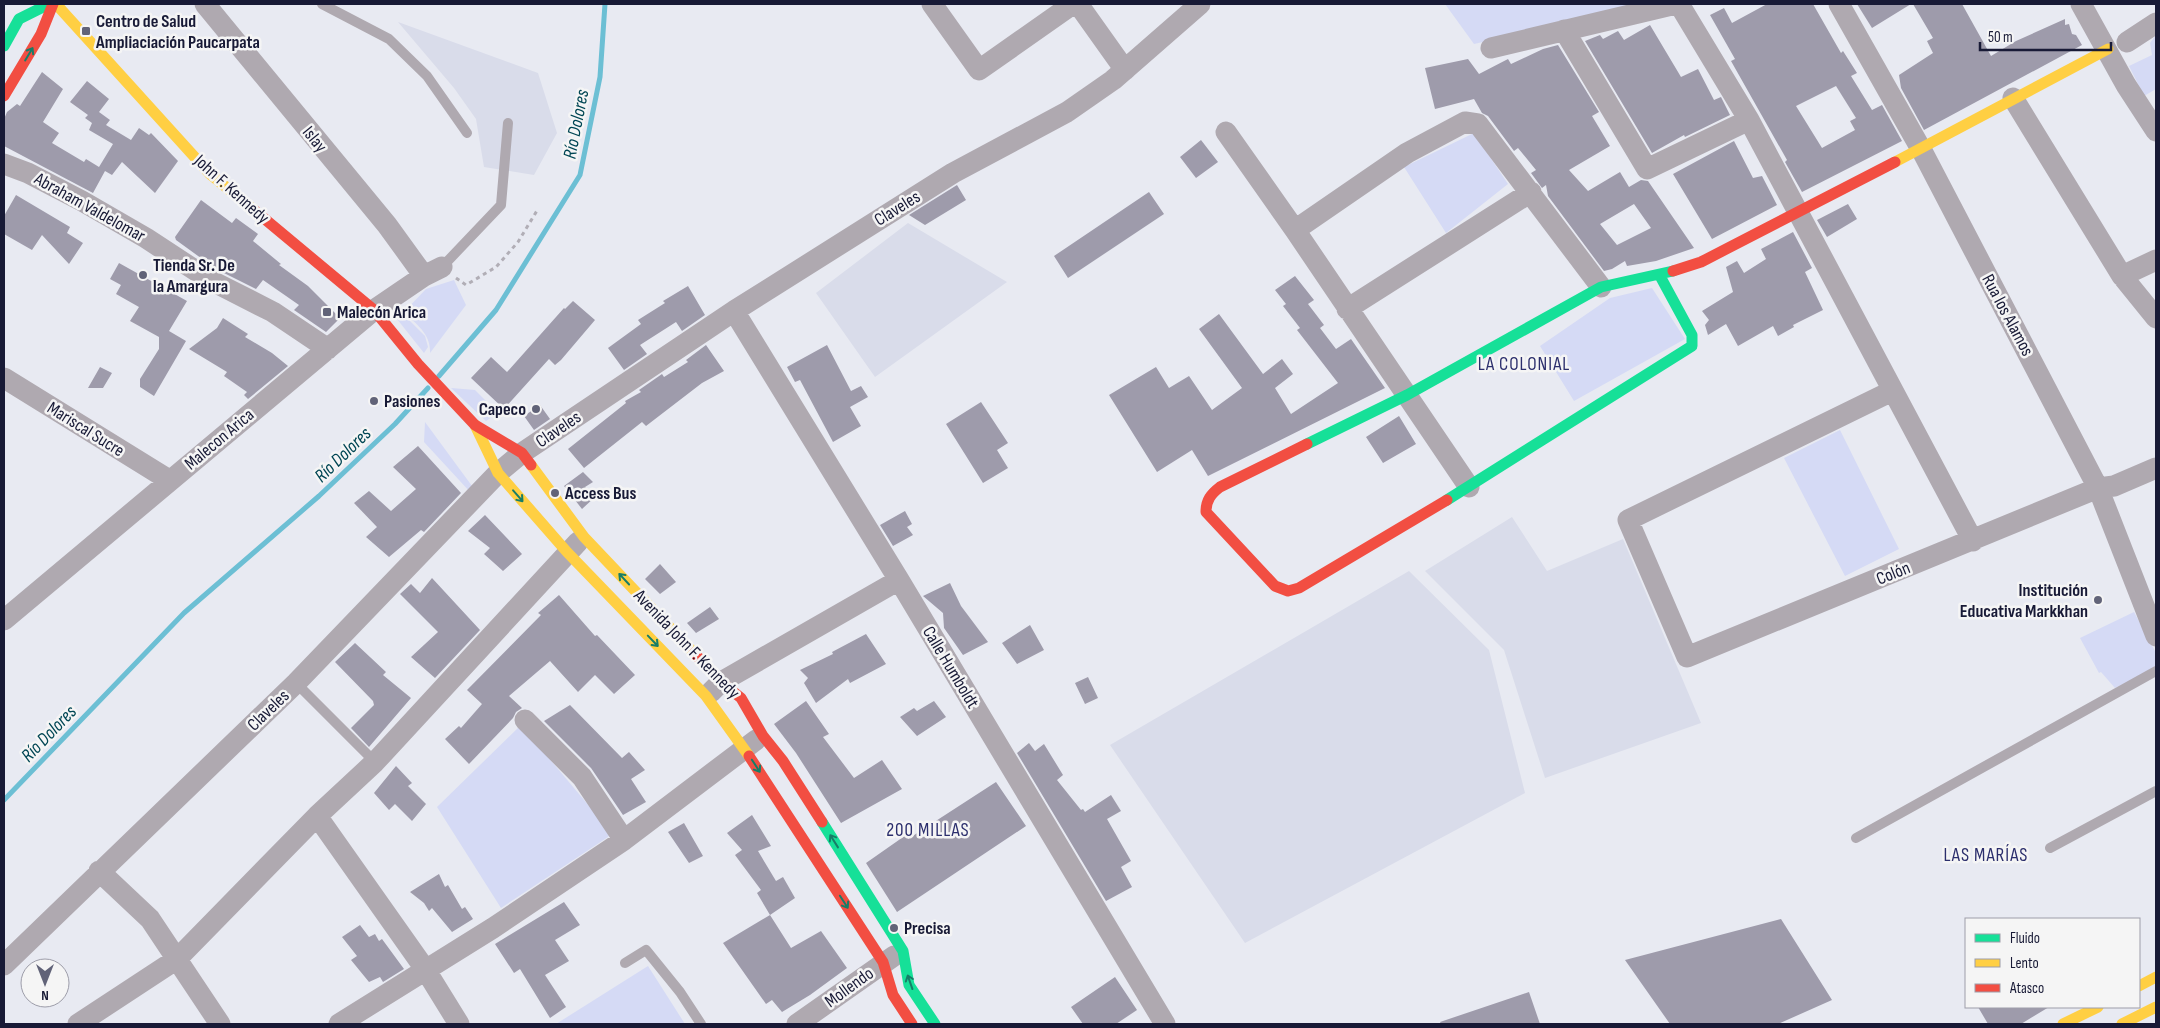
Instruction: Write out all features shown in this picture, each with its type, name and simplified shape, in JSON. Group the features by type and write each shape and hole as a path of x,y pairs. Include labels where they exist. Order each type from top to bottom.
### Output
{"main road":[{"path":"4,46 20,19 49,4"},
{"path":"4,96 41,34 54,4"},
{"name":"John F. Kennedy","path":"54,4 210,174 374,310 418,364"},
{"path":"1660,276 1692,335 1692,346 1600,407 1299,588 1288,591 1275,586 1206,512 1206,504 1210,495 1220,487 1407,395 1601,287 1660,276 1701,262 1921,149 2013,98 2118,46"},
{"name":"Avenida John F. Kennedy","path":"418,364 474,426 498,473 567,552 714,689 741,698 763,736 783,761 903,951 909,985 934,1024"},
{"name":"Avenida John F. Kennedy","path":"474,426 522,454 584,537 714,689 714,710 744,747 883,962 893,995 912,1024"},
{"path":"2140,985 2156,977"},
{"path":"2122,1024 2156,1007"},
{"path":"2063,1024 2096,1008"}],"street":[{"name":"Islay","path":"204,4 387,225 433,272"},
{"path":"932,4 979,70 1073,4"},
{"path":"1078,4 1125,70"},
{"name":"Claveles","path":"4,965 99,871 296,683 498,473 522,454 734,311 953,173 1067,112 1125,70 1200,4"},
{"path":"1491,48 1678,4 1749,120 1973,541"},
{"name":"Rua los Alamos","path":"1839,4 1921,149 2098,488 2156,636"},
{"path":"2081,4 2118,46 2126,85 2156,131"},
{"path":"2118,46 2156,23"},
{"path":"1564,30 1647,169 1749,120"},
{"path":"2013,98 2122,276 2156,318"},
{"path":"1295,230 1407,153 1465,122 1478,124 1601,287"},
{"path":"1226,132 1295,230 1469,487"},
{"name":"Abraham Valdelomar","path":"4,164 28,172 82,201 146,238 210,280 273,312 328,349"},
{"path":"1347,309 1531,192"},
{"path":"2122,276 2156,260"},
{"name":"Malecon Arica","path":"8,609 169,480 374,310 433,272"},
{"name":"Calle Humboldt","path":"734,311 899,580 1164,1024"},
{"name":"Mariscal Sucre","path":"4,378 169,480"},
{"name":"Colón","path":"1892,391 1628,520 1687,657 2098,488 2114,486 2156,468"},
{"path":"78,1024 178,959 317,816 375,762 567,552 584,537"},
{"path":"714,689 899,580"},
{"path":"525,720 582,777 624,840"},
{"path":"339,1024 493,928 624,840 744,747 763,736"},
{"path":"317,816 425,969 459,1024"},
{"path":"99,871 150,919 220,1024"},
{"name":"Mollendo","path":"797,1024 883,962 903,951"}],"lane":[{"path":"322,4 389,39 427,76 467,133"},
{"path":"433,272 501,205 508,124"},
{"path":"1856,838 2156,671"},
{"path":"296,683 375,762"},
{"path":"2050,848 2156,791"},
{"path":"625,963 646,950 680,992 701,1024"}],"path":[{"path":"433,272 466,285 496,267 518,242 538,209"}],"shaded area":[{"path":"1445,4 1651,4 1474,44"},
{"path":"398,22 538,73 557,133 534,175 484,167 476,119 454,88"},
{"path":"2156,35 2156,89 2144,96 2129,66 2152,55 2150,43"},
{"path":"1474,133 1508,184 1446,233 1404,167"},
{"path":"908,223 1007,282 875,377 816,293"},
{"path":"454,280 466,305 430,353 430,346 426,335 404,312 426,289"},
{"path":"1652,288 1685,339 1574,401 1540,346 1610,298"},
{"path":"402,313 425,336 428,347 424,353 397,319"},
{"path":"451,388 475,390 498,413 486,421"},
{"path":"425,422 472,486 471,493 424,442"},
{"path":"1840,430 1899,549 1845,576 1784,458"},
{"path":"1512,517 1547,571 1623,539 1701,723 1545,778 1504,650 1425,571"},
{"path":"1409,571 1489,650 1525,793 1245,943 1110,745"},
{"path":"2134,612 2156,653 2156,668 2115,688 2101,672 2099,673 2080,638"},
{"path":"521,725 611,832 608,837 501,908 437,807"},
{"path":"648,966 685,1024 556,1024"}],"building":[{"path":"1767,4 1813,4 1841,53 1843,51 1857,73 1851,76 1872,110 1882,105 1902,141 1802,192 1785,162 1787,160 1731,61 1735,59 1710,15 1724,8 1732,23","holes":["1836,86 1856,118 1850,121 1855,130 1822,148 1796,106"]},
{"path":"1857,4 1911,4 1872,28"},
{"path":"1913,4 1962,4 1991,56 2016,41 2065,19 2065,25 2069,24 2072,34 2076,35 2082,45 1924,130 1901,88 1899,75 1933,53 1927,41 1933,38"},
{"path":"1650,25 1681,77 1698,69 1714,100 1721,97 1730,115 1685,137 1684,135 1652,153 1585,41 1600,35 1603,39 1618,31 1624,40"},
{"path":"1558,45 1599,112 1592,116 1610,146 1569,170 1588,191 1620,172 1629,187 1641,180 1648,181 1694,248 1656,261 1627,266 1625,261 1612,269 1604,271 1548,196 1546,185 1542,188 1531,173 1536,170 1518,148 1514,151 1488,116 1482,113 1474,99 1435,109 1425,68 1468,59 1479,74 1508,59 1511,64 1543,49","holes":["1634,204 1651,228 1617,245 1600,224"]},
{"path":"42,72 63,89 43,122 59,133 52,143 84,162 86,159 99,167 113,144 89,130 92,123 85,118 88,115 70,102 87,81 109,99 99,112 110,120 106,125 131,140 139,128 149,135 151,133 178,161 155,193 122,162 112,175 105,171 93,193 4,146 4,119 7,112 17,104 20,106"},
{"path":"1201,140 1218,162 1196,178 1180,157"},
{"path":"1734,141 1753,178 1762,176 1777,205 1712,239 1673,174"},
{"path":"957,185 966,200 925,225 909,215"},
{"path":"1149,192 1164,214 1068,278 1054,256"},
{"path":"16,195 70,227 67,233 83,243 69,264 42,235 32,250 4,234 4,216"},
{"path":"201,200 232,223 236,218 258,234 253,241 281,264 279,265 308,286 340,318 326,332 294,310 299,305 263,280 256,289 216,269 176,240 175,237"},
{"path":"1848,204 1857,219 1827,237 1817,220"},
{"path":"1793,232 1812,268 1805,272 1823,310 1793,325 1794,327 1778,336 1773,326 1738,346 1726,324 1708,335 1705,325 1709,320 1702,311 1733,292 1726,267 1737,261 1744,273 1766,259 1761,249"},
{"path":"119,263 187,301 169,331 186,341 154,396 140,387 140,379 159,349 159,337 130,321 139,307 116,294 121,285 110,279"},
{"path":"1295,276 1314,300 1308,304 1324,325 1320,328 1336,349 1351,339 1385,388 1208,476 1192,450 1157,472 1109,395 1156,367 1169,388 1189,376 1212,410 1242,388 1199,329 1219,314 1263,374 1282,359 1293,374 1275,388 1291,414 1338,383 1297,330 1300,328 1283,306 1286,304 1275,290"},
{"path":"688,286 705,315 682,331 676,322 640,345 647,354 624,370 608,348 641,324 638,320 665,303 663,301"},
{"path":"573,301 595,320 561,360 555,365 549,359 504,409 471,378 491,357 507,372 564,308"},
{"path":"223,318 248,334 245,337 272,353 288,366 248,399 244,395 247,392 224,376 227,372 189,349 217,328"},
{"path":"706,345 724,371 702,383 646,426 642,422 584,468 568,449 626,403 625,401 641,392 639,390 662,374 664,377 688,362 686,360"},
{"path":"827,345 851,391 861,386 868,397 850,407 861,426 833,442 800,380 795,382 787,367"},
{"path":"100,367 112,373 103,388 88,388"},
{"path":"981,402 1008,443 997,450 1008,468 983,483 946,424"},
{"path":"540,405 550,419 534,430 524,416"},
{"path":"1399,416 1416,444 1383,463 1366,437"},
{"path":"418,446 461,493 424,532 421,530 389,557 366,537 377,527 354,503 369,491 391,511 416,489 393,467"},
{"path":"583,472 593,482 585,487 595,497 582,509 564,486"},
{"path":"905,511 912,524 907,527 913,535 893,546 880,525"},
{"path":"485,515 522,554 503,571 484,554 490,548 468,531"},
{"path":"660,564 676,582 660,594 645,579"},
{"path":"432,578 480,630 435,678 411,657 438,632 400,594 411,584 420,593"},
{"path":"950,583 961,606 988,642 963,655 944,628 943,613 923,596"},
{"path":"559,595 595,636 597,635 635,675 614,694 595,675 578,692 550,661 509,696 522,708 516,712 513,718 469,764 445,739 459,726 461,728 482,704 467,690 541,615 538,613"},
{"path":"710,607 719,619 696,633 687,623"},
{"path":"1030,625 1044,650 1017,664 1002,643"},
{"path":"866,634 886,664 850,683 848,679 816,703 804,683 808,678 800,670 833,654 832,652"},
{"path":"355,643 386,672 383,675 411,698 369,747 351,728 374,705 373,701 335,662"},
{"path":"1088,677 1098,698 1085,704 1075,683"},
{"path":"806,701 829,734 823,737 854,778 882,760 902,789 841,823 796,753 774,724"},
{"path":"934,701 946,717 917,736 900,717 914,708 917,711"},
{"path":"570,705 622,758 629,752 645,770 631,779 646,802 623,815 591,768 544,721"},
{"path":"1029,743 1035,751 1044,744 1063,775 1057,780 1081,810 1083,809 1085,812 1111,795 1121,811 1107,819 1131,861 1121,867 1132,887 1106,901 1017,753"},
{"path":"396,766 412,783 408,786 426,804 412,821 395,804 389,810 374,793"},
{"path":"996,782 1026,826 897,912 866,863 906,835 908,839"},
{"path":"752,815 771,846 758,851 776,881 783,877 795,898 770,915 757,893 761,890 735,855 742,850 727,833"},
{"path":"684,823 703,856 689,863 668,832"},
{"path":"439,874 445,887 448,885 462,909 465,907 473,919 452,932 432,908 429,911 424,903 410,892"},
{"path":"564,902 580,925 555,940 569,961 545,975 566,1007 550,1018 520,969 514,973 495,944"},
{"path":"770,915 791,948 821,931 847,968 810,995 782,1012 772,1000 766,1004 723,943"},
{"path":"1781,919 1832,1000 1778,1024 1670,1024 1625,960"},
{"path":"360,925 369,937 375,934 379,941 382,939 404,969 383,982 380,977 369,982 351,960 357,956 342,937"},
{"path":"1115,977 1137,1010 1116,1024 1083,1024 1071,1007"},
{"path":"1529,992 1540,1024 1441,1024 1440,1022"},
{"path":"1979,1008 2047,1008 2021,1024 1988,1024"}],"waterway":[{"name":"Río Dolores","path":"439,376 496,310 580,175 600,77 605,4"},
{"name":"Río Dolores","path":"4,800 184,613 319,496 395,424 428,388"}],"traffic: fast":[{"path":"4,46 19,19 49,4"},
{"path":"1307,444 1407,395 1601,287 1673,271"},
{"path":"1447,500 1692,346 1692,335 1660,276"},
{"path":"822,822 903,951 909,985 935,1024"}],"traffic: slow":[{"path":"56,4 210,174 254,210"},
{"path":"1895,162 2108,49"},
{"path":"475,425 498,473 567,552 706,696 749,756"},
{"path":"531,465 584,537 694,653"},
{"path":"2140,985 2156,977"},
{"path":"2122,1024 2156,1007"},
{"path":"2063,1024 2096,1008"}],"traffic: jam":[{"path":"4,96 41,34 53,4"},
{"path":"1673,271 1701,262 1895,162"},
{"path":"254,210 374,310 418,364 475,425 522,453 531,465"},
{"path":"1307,444 1220,487 1207,504 1206,512 1275,586 1288,591 1299,588 1447,500"},
{"path":"694,653 721,682 741,698 763,736 783,761 822,822"},
{"path":"749,756 883,962 893,995 912,1024"}],"place":[{"name":"Centro de Salud Ampliaciación Paucarpata","path":"86,31"},
{"name":"Tienda Sr. De la Amargura","path":"143,275"},
{"name":"Malecón Arica","path":"327,312"},
{"name":"Pasiones","path":"374,401"},
{"name":"Capeco","path":"536,409"},
{"name":"Access Bus","path":"555,493"},
{"name":"Institución Educativa Markkhan","path":"2098,600"},
{"name":"Precisa","path":"894,928"}],"district":[{"name":"LA COLONIAL","path":"1524,363"},
{"name":"200 MILLAS","path":"928,829"},
{"name":"LAS MARÍAS","path":"1986,854"}]}
